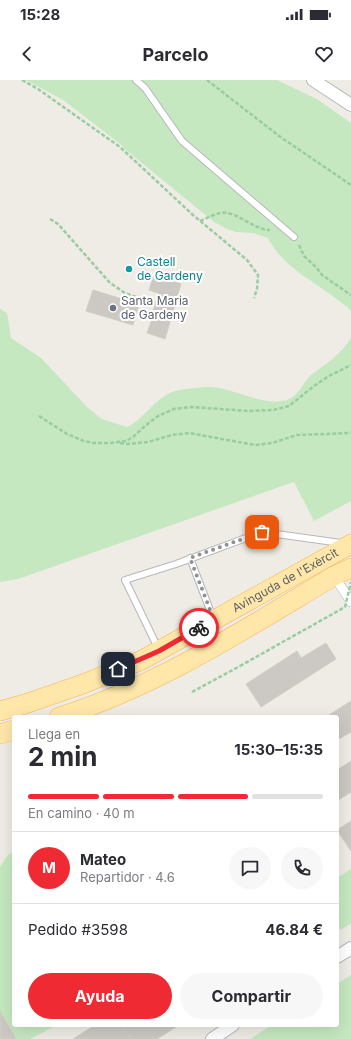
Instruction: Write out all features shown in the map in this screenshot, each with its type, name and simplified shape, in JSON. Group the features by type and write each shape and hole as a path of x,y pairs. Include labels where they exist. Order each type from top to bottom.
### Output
{"main road":[{"name":"Avinguda de l'Exèrcit","path":"0,711 83,684 142,660 351,544"},
{"name":"Avinguda de l'Exèrcit","path":"66,715 90,708 136,688 197,657 342,579 351,568"},
{"path":"0,734 12,731"}],"street":[{"path":"314,80 351,105"},
{"path":"342,579 351,602"},
{"path":"339,956 351,948"},
{"path":"212,1039 230,1027"}],"lane":[{"path":"136,80 145,88 182,141 294,237"},
{"path":"159,651 125,580 262,532 351,544"},
{"path":"190,558 214,620"}],"path":[{"path":"22,80 38,89 120,147 200,221 247,260 258,275 257,289 254,298"},
{"path":"206,80 279,136 351,185"},
{"path":"200,221 222,212 232,214 263,230 286,230"},
{"path":"50,219 58,224 110,283 125,293 151,302"},
{"path":"294,237 304,256 322,275 351,294"},
{"path":"39,416 75,438 93,443 126,441 158,416 174,409 191,407 249,411 273,410 289,406 329,376 351,365"},
{"path":"117,442 127,444 148,442 172,435 189,433 255,445 272,443 297,435 351,433"},
{"path":"192,692 345,607 342,579"}],"green space":[{"path":"26,80 277,80 317,99 351,123 351,311 289,264 274,248 268,238 253,233 236,232 214,222 119,143 63,100"},
{"path":"0,309 7,313 11,338 41,358 88,408 102,419 127,427 134,423 162,398 179,390 211,387 220,388 263,400 283,401 291,398 297,393 311,375 338,354 351,338 351,501 314,521 294,482 18,579 0,582"},
{"path":"12,852 12,1027 53,1027 30,1039 0,1039 0,866 8,855"},
{"path":"351,869 351,923 341,930 339,927 339,877"},
{"path":"351,975 351,1039 250,1039 269,1027 339,1027 339,983"}],"building":[{"path":"155,275 181,284 165,339 147,333 153,316 158,293 149,290"},
{"name":"Santa Maria de Gardeny","path":"93,290 139,304 133,325 86,311"},
{"path":"326,643 336,659 261,707 246,684 297,651 301,658"},
{"path":"351,701 351,732 339,739 339,715 329,715"},
{"path":"351,761 351,792 339,800 339,769"},
{"path":"351,821 351,851 339,833 339,829"},
{"path":"0,1011 16,1039 0,1039"},
{"path":"92,1027 123,1027 131,1039 73,1039"},
{"path":"123,1027 176,1027 157,1039 131,1039"}],"way so far":[{"path":"199,628 214,620 190,558 262,532"}],"place":[{"name":"Castell de Gardeny","path":"129,269"},
{"name":"Santa Maria de Gardeny","path":"113,308"}],"route":[{"path":"118,669 142,660 199,628"}]}
